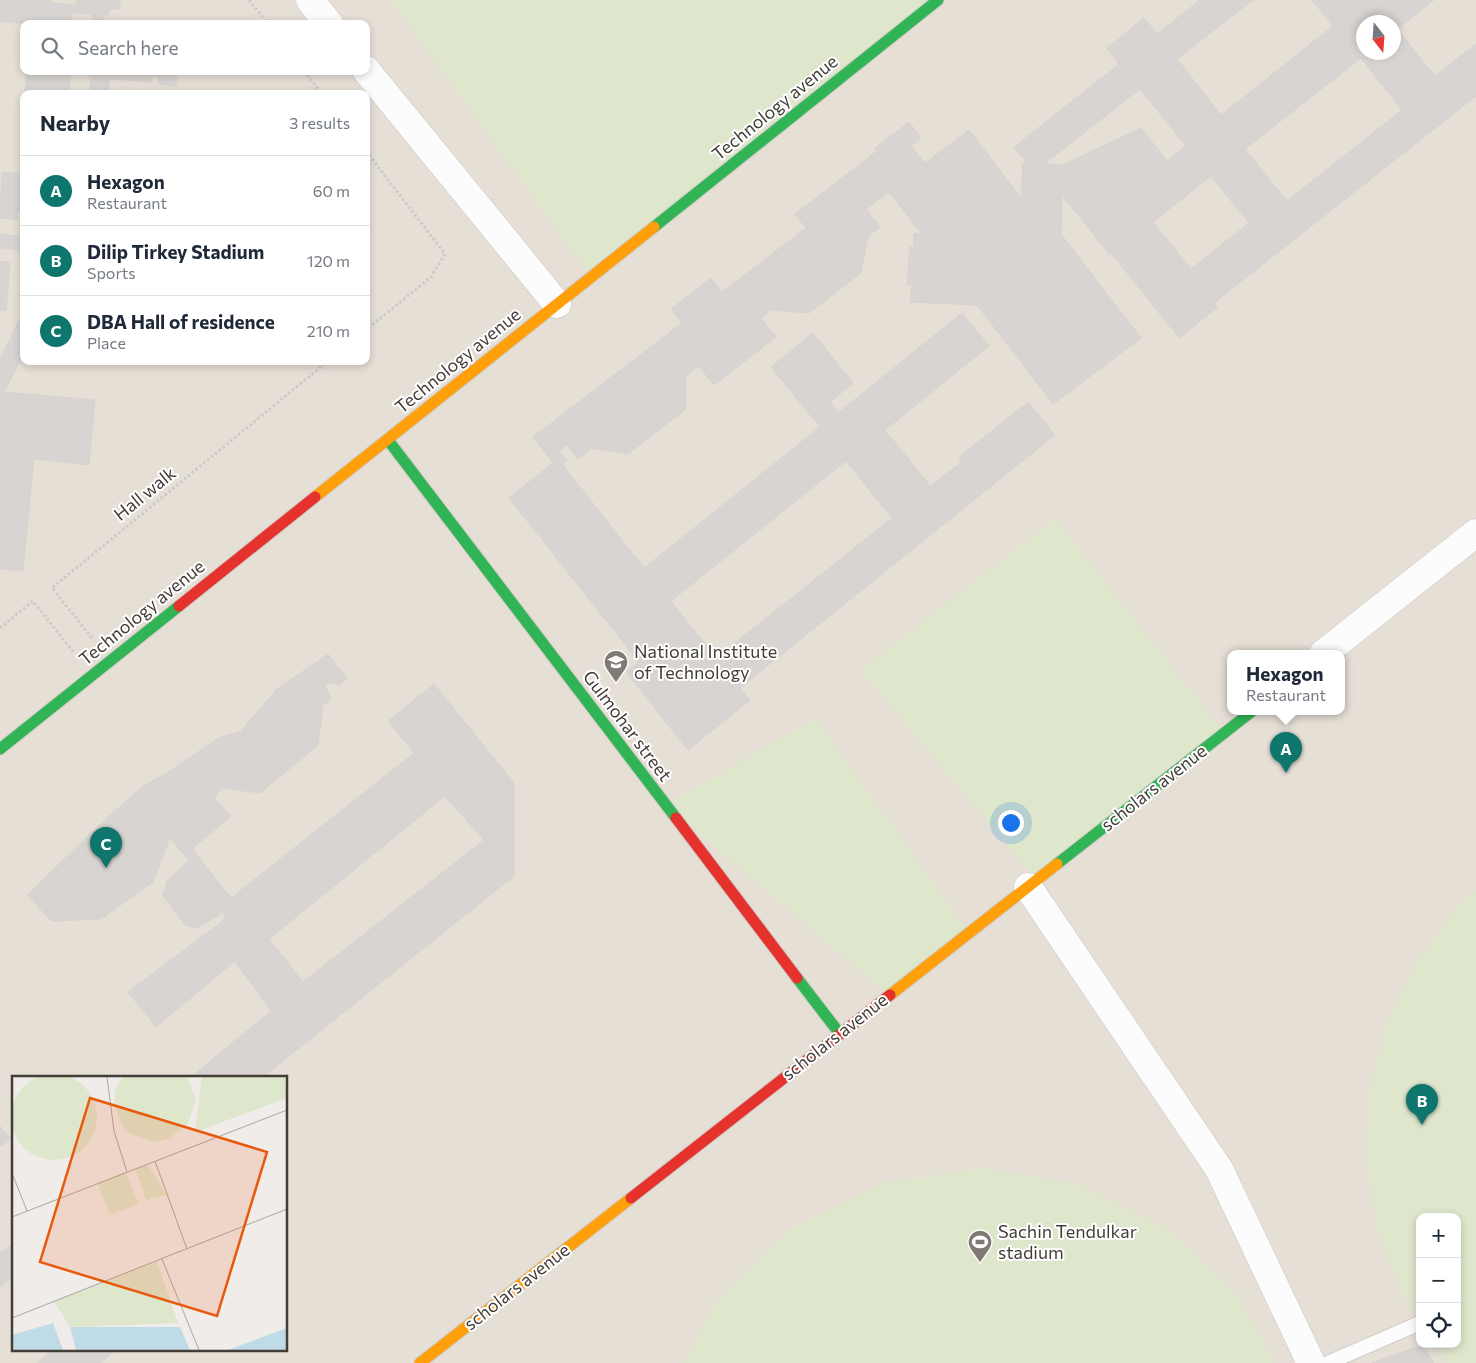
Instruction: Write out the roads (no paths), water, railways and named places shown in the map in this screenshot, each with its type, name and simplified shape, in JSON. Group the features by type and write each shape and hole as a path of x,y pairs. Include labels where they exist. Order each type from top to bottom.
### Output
{"street":[{"path":"310,0 326,20"},
{"name":"Technology avenue","path":"0,749 938,0"},
{"path":"370,75 557,304"},
{"name":"Gulmohar street","path":"388,440 840,1034"},
{"path":"1328,650 1476,533"},
{"name":"scholars avenue","path":"420,1363 1247,715"},
{"path":"1028,887 1219,1169 1311,1363"}],"lane":[{"path":"1328,1363 1416,1325"}],"place":[{"name":"National Institute of Technology","path":"616,683"},
{"name":"Hexagon","path":"1286,773"},
{"name":"DBA Hall of residence","path":"106,868"},
{"name":"Dilip Tirkey Stadium","path":"1422,1125"},
{"name":"Sachin Tendulkar stadium","path":"980,1263"}]}
